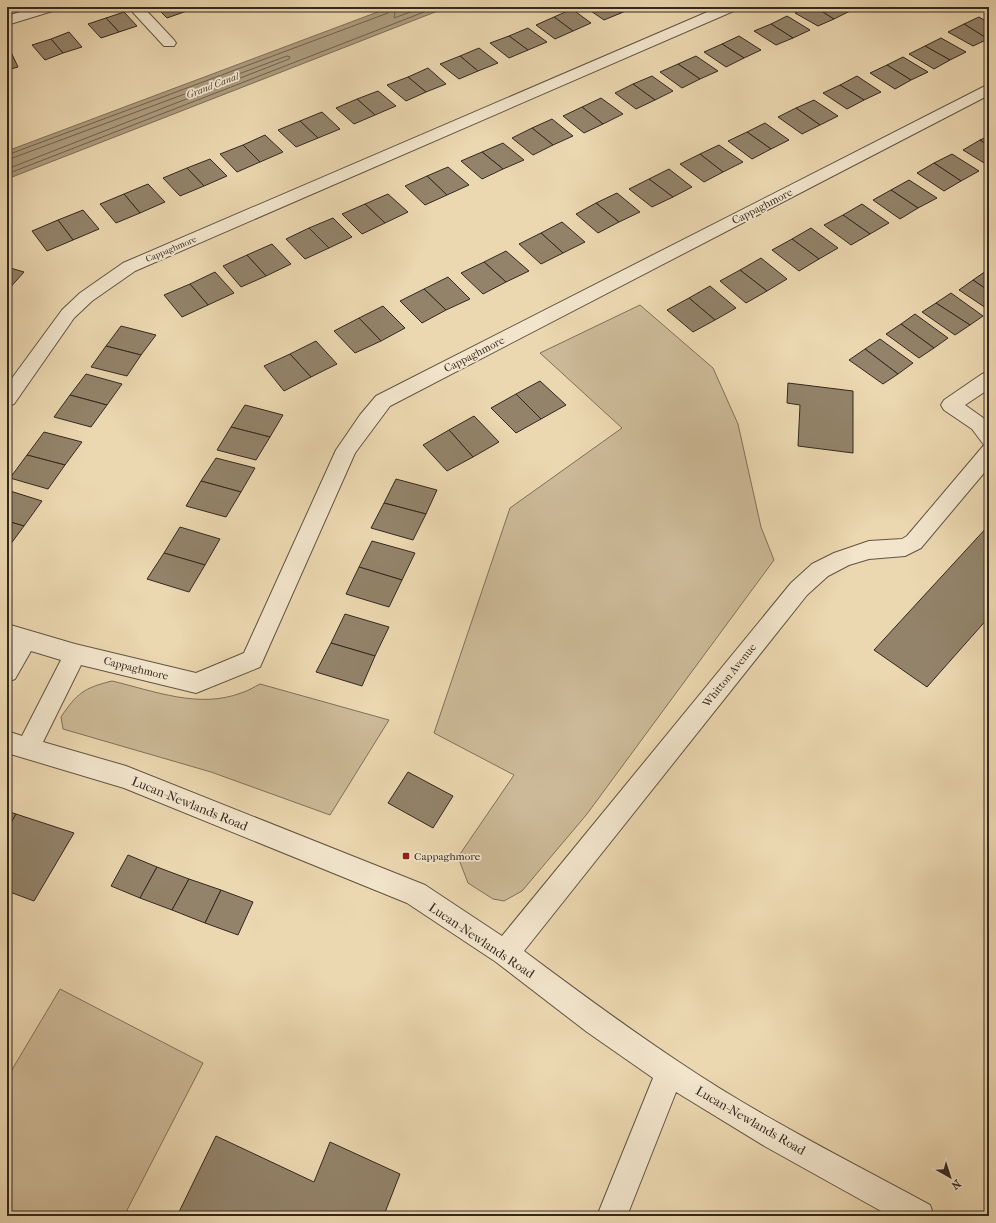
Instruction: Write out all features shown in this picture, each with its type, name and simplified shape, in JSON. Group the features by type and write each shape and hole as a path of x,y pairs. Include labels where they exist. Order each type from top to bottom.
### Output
{"street":[{"path":"7,22 51,7"},
{"path":"134,7 169,43"},
{"name":"Cappaghmore","path":"7,398 68,314 86,297 129,267 731,7"},
{"name":"Cappaghmore","path":"7,672 16,637 75,654 126,664 196,683 252,660 346,450 367,420 383,401 989,89"},
{"path":"989,379 951,405 978,425 988,434 989,439"},
{"name":"Whitton Avenue","path":"505,952 799,589 820,570 842,559 869,550 905,547 914,542 987,456 989,451"},
{"path":"18,745 75,654"},
{"name":"Lucan-Newlands Road","path":"18,745 126,777 409,891 505,952 597,1022 670,1073 776,1137 919,1216"},
{"path":"612,1216 652,1110 670,1073"}],"shaded area":[{"path":"640,305 713,368 738,424 761,527 774,560 587,814 522,891 504,901 493,899 468,883 458,857 514,775 434,733 510,508 622,428 540,353"},
{"path":"112,681 176,697 193,699 225,697 241,693 260,684 389,720 330,815 211,772 63,729 61,717 77,697 94,686"},
{"path":"60,989 203,1063 124,1216 7,1216 7,1078"}],"water":[{"name":"Grand Canal","path":"391,7 448,7 7,179 7,151"}],"building":[{"path":"156,7 179,7 184,12 167,18"},
{"path":"179,7 197,7 184,12"},
{"path":"585,7 613,7 621,13 604,20"},
{"path":"613,7 635,7 621,13"},
{"path":"807,7 815,7 834,19 818,26 795,13"},
{"path":"815,7 843,7 850,11 834,19"},
{"path":"572,9 591,23 573,31 554,17"},
{"path":"124,12 137,26 119,32 106,18"},
{"path":"787,16 810,30 793,38 771,24"},
{"path":"554,17 573,31 555,39 536,25"},
{"path":"979,17 989,23 988,39 964,24"},
{"path":"106,18 119,32 101,38 88,24"},
{"path":"771,24 793,38 776,45 754,31"},
{"path":"964,24 988,39 973,46 948,32"},
{"path":"528,28 547,42 528,50 509,36"},
{"path":"69,32 82,47 63,53 51,39"},
{"path":"509,36 528,50 509,58 490,43"},
{"path":"739,36 761,50 744,58 722,44"},
{"path":"941,38 966,52 950,60 925,46"},
{"path":"51,39 63,53 45,60 32,45"},
{"path":"722,44 744,58 726,67 704,52"},
{"path":"925,46 950,60 934,69 909,54"},
{"path":"479,48 498,63 478,71 460,56"},
{"path":"10,50 18,67 7,70 7,51"},
{"path":"460,56 478,71 459,79 440,64"},
{"path":"696,56 718,71 700,79 678,64"},
{"path":"903,57 928,72 911,80 887,65"},
{"path":"678,64 700,79 682,88 660,72"},
{"path":"887,65 911,80 895,89 870,73"},
{"path":"428,68 446,84 426,92 408,77"},
{"path":"652,76 673,91 655,100 633,84"},
{"path":"857,76 881,92 864,100 840,85"},
{"path":"408,77 426,92 406,101 387,85"},
{"path":"633,84 655,100 636,109 615,93"},
{"path":"840,85 864,100 847,109 823,93"},
{"path":"378,91 396,106 375,115 357,99"},
{"path":"601,98 623,114 603,124 582,107"},
{"path":"357,99 375,115 354,124 336,108"},
{"path":"814,100 838,116 820,125 796,108"},
{"path":"582,107 603,124 584,133 563,116"},
{"path":"796,108 820,125 802,134 778,117"},
{"path":"322,112 340,129 318,138 300,121"},
{"path":"552,119 573,136 553,145 532,128"},
{"path":"300,121 318,138 296,147 278,130"},
{"path":"765,123 789,140 771,149 747,132"},
{"path":"532,128 553,145 533,155 512,138"},
{"path":"747,132 771,149 752,159 728,141"},
{"path":"265,135 283,152 260,162 243,145"},
{"path":"989,136 989,146 980,140"},
{"path":"980,140 989,146 989,166 963,150"},
{"path":"503,143 524,160 503,169 482,152"},
{"path":"243,145 260,162 237,172 220,154"},
{"path":"719,145 743,162 723,172 700,154"},
{"path":"482,152 503,169 482,179 461,161"},
{"path":"700,154 723,172 704,182 680,164"},
{"path":"952,154 979,171 961,181 934,163"},
{"path":"210,159 227,176 204,186 187,168"},
{"path":"934,163 961,181 944,191 917,173"},
{"path":"448,167 469,185 447,195 427,176"},
{"path":"187,168 204,186 180,196 163,178"},
{"path":"669,169 692,187 673,197 649,179"},
{"path":"427,176 447,195 425,205 405,186"},
{"path":"649,179 673,197 652,207 629,189"},
{"path":"909,180 937,198 918,208 891,190"},
{"path":"148,184 165,202 140,213 124,194"},
{"path":"891,190 918,208 900,219 873,200"},
{"path":"617,193 640,212 619,222 596,203"},
{"path":"124,194 140,213 116,223 100,204"},
{"path":"388,194 408,212 385,223 365,204"},
{"path":"596,203 619,222 598,233 576,214"},
{"path":"365,204 385,223 362,234 342,214"},
{"path":"862,204 889,223 870,234 843,215"},
{"path":"83,210 99,229 73,240 58,220"},
{"path":"843,215 870,234 851,245 824,225"},
{"path":"333,218 352,237 329,248 309,228"},
{"path":"58,220 73,240 47,251 32,231"},
{"path":"562,222 585,242 563,253 541,233"},
{"path":"309,228 329,248 305,259 286,239"},
{"path":"811,228 838,248 819,259 792,239"},
{"path":"541,233 563,253 541,264 519,244"},
{"path":"792,239 819,259 799,271 772,250"},
{"path":"272,244 291,264 266,276 247,255"},
{"path":"506,251 529,271 506,282 484,262"},
{"path":"247,255 266,276 241,287 223,266"},
{"path":"761,258 787,279 767,291 740,270"},
{"path":"484,262 506,282 483,294 461,273"},
{"path":"7,267 24,272 8,290 7,290"},
{"path":"740,270 767,291 746,303 720,281"},
{"path":"986,271 989,273 989,291 973,280"},
{"path":"215,272 234,293 208,305 190,284"},
{"path":"448,277 470,299 446,310 424,289"},
{"path":"973,280 989,291 989,310 959,290"},
{"path":"190,284 208,305 182,317 164,295"},
{"path":"710,286 736,308 715,320 689,298"},
{"path":"424,289 446,310 422,323 400,301"},
{"path":"951,293 983,316 970,325 936,303"},
{"path":"689,298 715,320 693,332 667,310"},
{"path":"936,303 970,325 955,335 922,312"},
{"path":"383,306 405,328 381,341 359,318"},
{"path":"915,314 948,338 934,348 901,324"},
{"path":"359,318 381,341 355,353 334,331"},
{"path":"901,324 934,348 919,358 886,334"},
{"path":"121,326 156,335 141,355 106,346"},
{"path":"880,339 913,363 898,374 865,349"},
{"path":"316,341 337,364 311,377 290,354"},
{"path":"106,346 141,355 127,376 91,367"},
{"path":"865,349 898,374 883,384 849,360"},
{"path":"290,354 311,377 284,391 264,366"},
{"path":"86,374 122,384 107,405 70,395"},
{"path":"540,381 566,405 541,419 516,394"},
{"path":"788,383 853,391 853,453 798,446 800,405 787,403"},
{"path":"516,394 541,419 516,433 491,408"},
{"path":"70,395 107,405 91,427 54,417"},
{"path":"245,405 283,415 270,437 231,427"},
{"path":"474,416 499,442 473,457 449,430"},
{"path":"231,427 270,437 256,460 217,450"},
{"path":"449,430 473,457 447,471 423,445"},
{"path":"44,432 82,442 65,465 27,455"},
{"path":"27,455 65,465 48,489 10,478"},
{"path":"216,458 255,468 241,492 201,481"},
{"path":"396,479 437,490 426,514 384,503"},
{"path":"201,481 241,492 226,517 186,506"},
{"path":"7,490 42,501 24,526 7,521"},
{"path":"384,503 426,514 413,540 371,528"},
{"path":"7,521 24,526 7,549"},
{"path":"989,525 989,617 927,687 874,650"},
{"path":"180,527 220,539 205,565 164,553"},
{"path":"372,541 415,553 402,580 359,567"},
{"path":"164,553 205,565 189,592 147,579"},
{"path":"359,567 402,580 389,607 346,594"},
{"path":"345,614 389,627 375,656 331,643"},
{"path":"331,643 375,656 362,686 316,672"},
{"path":"408,772 453,796 433,828 388,803"},
{"path":"7,811 16,814 7,830"},
{"path":"16,814 74,833 34,901 7,891 7,849 9,845 7,845 7,830"},
{"path":"128,855 157,867 140,898 111,886"},
{"path":"157,867 189,879 172,910 140,898"},
{"path":"189,879 221,890 205,923 172,910"},
{"path":"221,890 253,902 238,935 205,923"},
{"path":"216,1136 314,1182 330,1142 400,1174 384,1215 386,1216 177,1216"}],"place":[{"name":"Cappaghmore","path":"406,856"}]}
